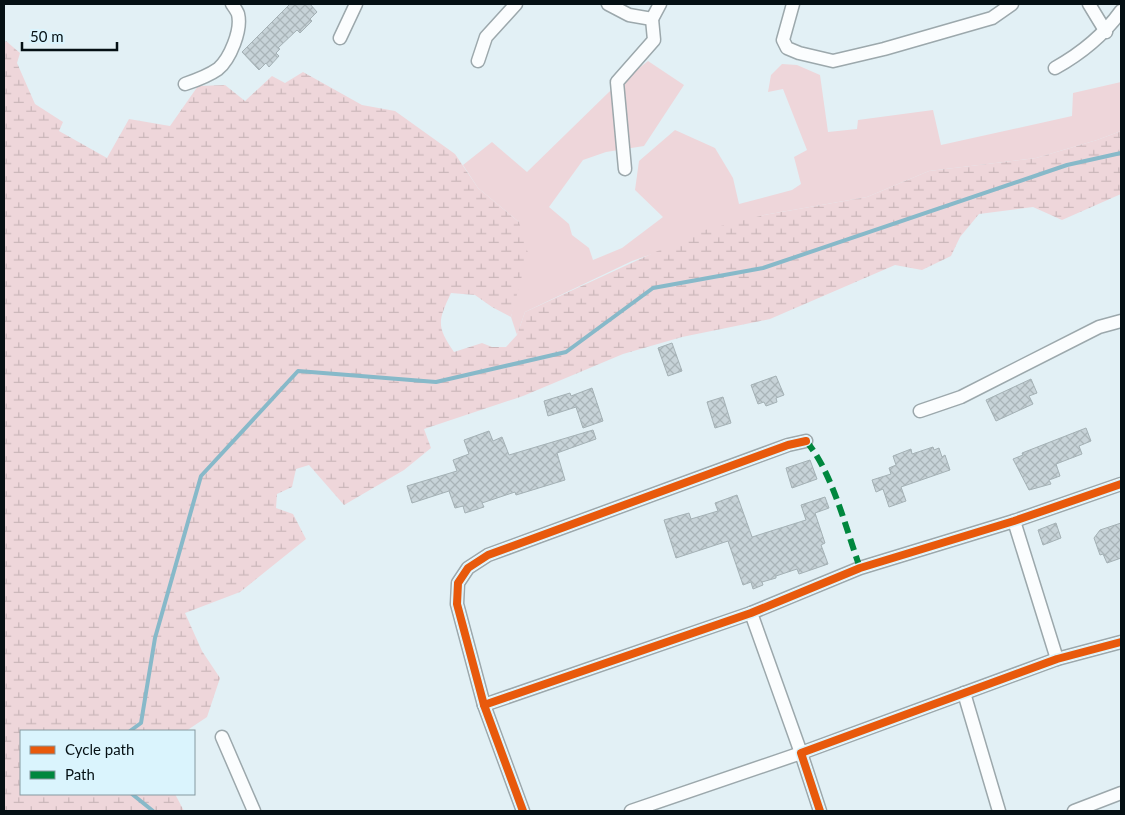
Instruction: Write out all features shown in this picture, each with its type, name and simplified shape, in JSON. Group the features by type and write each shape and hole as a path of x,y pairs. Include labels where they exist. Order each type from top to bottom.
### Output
{"street":[{"path":"185,84 207,76 219,68 228,57 238,26 238,13 232,4"},
{"path":"340,38 356,4"},
{"path":"478,61 486,38 516,4"},
{"path":"608,4 629,15 652,19"},
{"path":"625,169 617,82 654,40 652,19 660,4"},
{"path":"788,6 783,40 787,48 799,54 833,61 884,49 992,18 1012,4"},
{"path":"1089,4 1106,32"},
{"path":"1054,68 1078,56 1106,32 1121,11"},
{"path":"920,411 961,397 1099,327 1121,321"},
{"path":"523,811 484,705 457,604 458,583 468,568 488,555 788,445 806,441"},
{"path":"484,705 751,613 860,568 1014,521 1121,484"},
{"path":"1014,521 1057,659"},
{"path":"751,613 820,811"},
{"path":"631,811 801,753 1057,659 1121,642"},
{"path":"964,693 999,811"},
{"path":"222,737 254,811"},
{"path":"1074,811 1121,793"}],"green space":[{"path":"6,41 20,53 17,63 35,104 63,122 59,131 107,158 129,119 170,126 198,86 225,85 245,101 272,76 285,83 303,72 362,105 395,111 455,154 478,188 519,222 528,253 511,317 475,295 451,293 443,310 441,323 444,336 454,352 482,343 492,347 506,347 517,335 525,312 701,231 764,215 867,197 929,171 1036,158 1121,131 1121,194 1062,220 1033,207 979,214 960,237 951,256 922,270 895,265 770,319 682,337 623,354 523,396 424,429 431,448 404,470 344,505 309,465 296,469 292,487 277,494 276,508 293,514 306,539 240,592 185,613 202,651 220,678 207,717 188,730 20,730 20,795 176,795 184,811 4,811 4,44"},
{"path":"648,61 684,85 644,146 606,152 583,160 549,207 569,224 572,235 589,248 593,260 622,248 663,217 635,190 639,161 675,130 715,148 733,178 739,204 792,190 801,184 794,157 807,150 783,89 768,92 771,75 782,64 797,65 820,75 828,132 857,129 858,120 933,110 941,145 1072,116 1073,93 1121,82 1121,131 1036,158 929,171 867,197 764,215 632,261 525,312 517,335 511,317 516,293 519,222 478,188 463,165 492,142 527,172 609,92"}],"building":[{"path":"290,4 310,4 317,12 310,19 312,21 300,33 297,30 278,48 280,49 276,53 279,56 269,67 266,63 259,70 242,52"},
{"path":"672,343 682,371 668,376 658,348"},
{"path":"776,376 784,395 776,398 777,402 766,406 764,402 758,404 751,385"},
{"path":"1031,379 1037,393 1029,396 1033,404 996,421 986,400"},
{"path":"592,388 603,421 583,428 576,407 548,416 544,401 570,393 571,396"},
{"path":"723,397 731,423 715,428 707,402"},
{"path":"1086,428 1091,441 1079,446 1082,454 1056,464 1060,476 1049,480 1051,484 1029,490 1013,459 1023,455 1022,453"},
{"path":"593,430 596,439 557,453 565,480 516,495 515,492 482,503 484,507 465,513 463,506 455,508 449,491 412,503 407,486 457,471 453,460 469,454 464,440 489,431 493,441 502,437 509,455"},
{"path":"933,447 934,450 939,448 942,457 945,455 950,470 901,487 906,501 889,507 883,489 876,492 872,480 891,474 889,468 896,465 893,456 911,449 912,454"},
{"path":"810,460 817,479 792,488 786,468"},
{"path":"737,495 752,537 806,520 801,505 825,497 829,508 815,513 825,543 821,545 828,564 799,574 797,569 776,576 776,578 762,582 763,585 753,589 751,582 743,585 728,541 676,558 664,520 689,513 691,519 718,511 715,503"},
{"path":"1056,523 1061,538 1043,545 1038,530"},
{"path":"1121,523 1121,558 1107,563 1103,554 1100,555 1094,538 1100,530"}],"waterway":[{"path":"131,730 141,723 155,638 201,476 298,371 436,382 566,352 653,288 763,268 1067,165 1121,153"},
{"path":"133,795 153,811"}],"marked path":[{"path":"806,441 815,453 831,484 860,568"}],"cycle path":[{"path":"523,811 484,705 457,604 458,583 468,568 488,555 788,445 806,441"},
{"path":"484,705 751,613 860,568 1014,521 1121,484"},
{"path":"820,811 801,753 1057,659 1121,642"}]}
